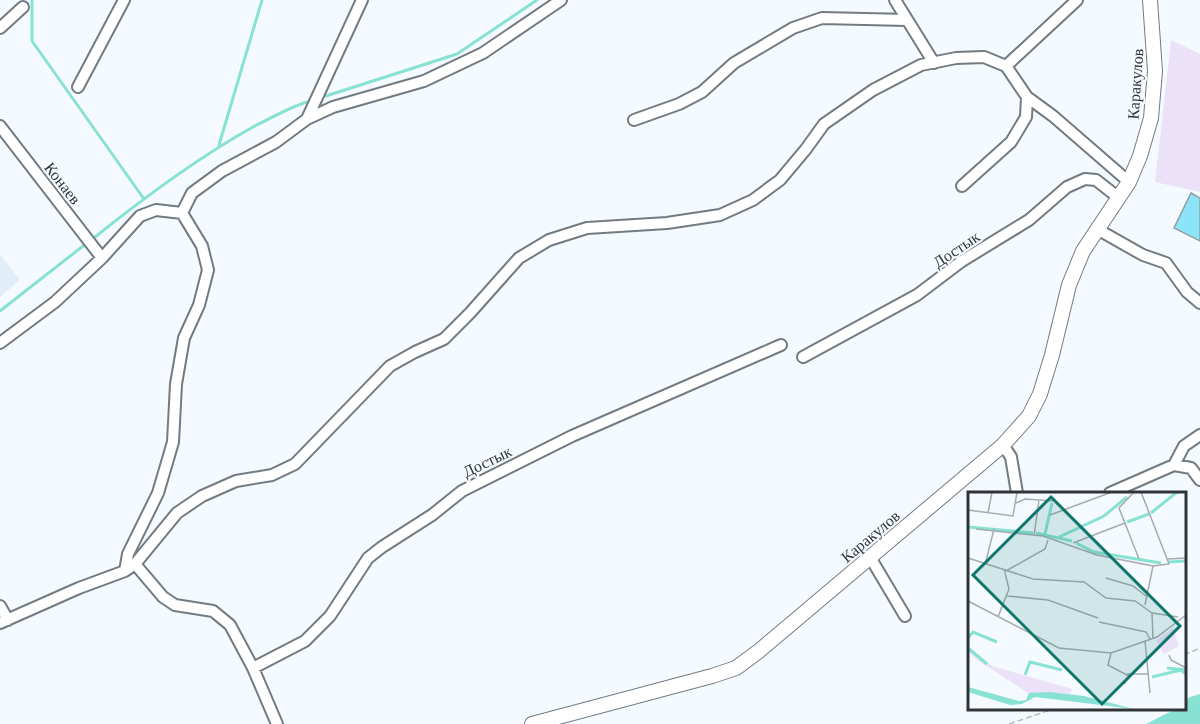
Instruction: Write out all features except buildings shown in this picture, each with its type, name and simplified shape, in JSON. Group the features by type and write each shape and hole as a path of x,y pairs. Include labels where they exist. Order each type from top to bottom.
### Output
{"main road":[{"name":"Каракулов","path":"532,724 736,668 1003,446 1029,416 1040,394 1069,285 1083,251 1129,183 1140,156 1151,118 1155,72 1150,0"}],"street":[{"path":"78,87 124,0"},
{"path":"307,119 362,0"},
{"path":"182,213 192,193 222,171 276,142 307,119 333,107 424,81 454,67 483,53 561,0"},
{"path":"895,0 934,63"},
{"path":"1006,66 1077,0"},
{"path":"0,28 23,7"},
{"path":"634,120 679,104 702,92 734,63 793,28 822,18 907,20"},
{"path":"0,606 4,622 79,588 125,571 135,564 177,513 202,496 236,481 272,475 295,464 390,366 444,339 519,258 549,240 587,228 668,224 720,215 753,200 780,180 824,124 873,90 921,65 956,58 984,57 1006,66 1027,97 1053,116 1129,183"},
{"path":"962,186 1011,142 1026,117 1027,97"},
{"name":"Конаев","path":"0,126 102,258"},
{"name":"Достык","path":"803,357 917,295 962,261 1029,220 1067,187 1085,179 1096,180 1119,198"},
{"path":"0,343 55,302 102,258 141,216 156,210 182,213"},
{"path":"125,571 128,554 158,493 173,442 176,384 184,339 199,305 208,270 202,246 182,213"},
{"path":"1097,229 1143,255 1166,263 1187,292 1200,303"},
{"name":"Достык","path":"253,668 305,641 330,616 368,558 462,491 572,436 781,345"},
{"path":"1174,465 1184,447 1200,435"},
{"path":"1003,446 1011,457 1017,492"},
{"path":"1112,492 1174,465 1191,468 1200,480"},
{"path":"870,557 905,616"},
{"path":"135,564 163,597 175,605 213,611 230,625 253,668 277,724"}],"path":[{"path":"1185,655 1200,648"},
{"path":"1009,724 1053,709"}],"shaded area":[{"path":"1171,40 1200,54 1200,192 1155,182"},
{"path":"0,254 20,280 0,297"},
{"path":"1200,694 1200,724 1146,724 1170,712 1185,709 1185,701"}],"waterway":[{"path":"32,0 32,41 144,199"},
{"path":"219,145 262,0"},
{"path":"326,96 457,54 537,0"},
{"path":"95,237 152,193 212,152 253,127 307,102"},
{"path":"0,311 83,246"}]}
